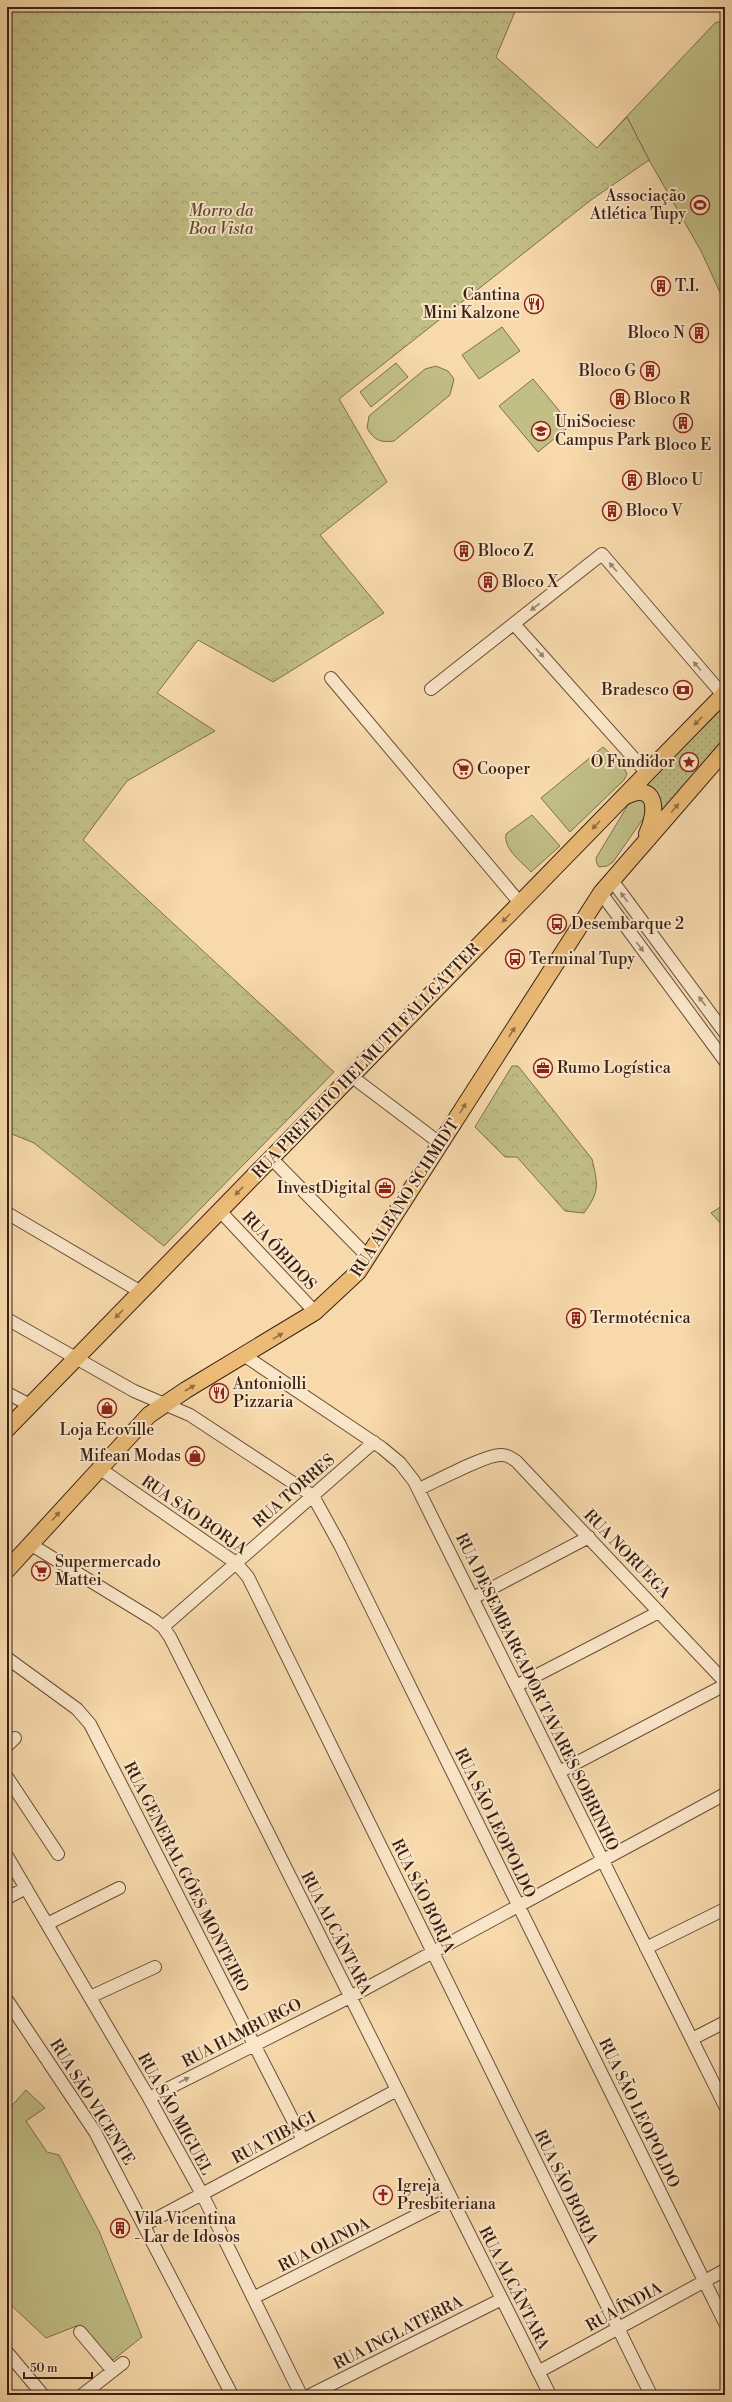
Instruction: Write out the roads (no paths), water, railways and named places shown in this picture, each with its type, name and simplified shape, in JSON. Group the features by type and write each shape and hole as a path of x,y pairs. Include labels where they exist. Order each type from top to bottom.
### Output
{"main road":[{"name":"RUA PREFEITO HELMUTH FALLGATTER","path":"7,1429 724,695"},
{"name":"RUA ALBANO SCHMIDT","path":"7,1570 140,1424 164,1404 315,1312 345,1286 369,1258 600,893 725,750"},
{"path":"624,797 640,792 648,794 653,802 654,814 651,826 640,848"}],"street":[{"path":"431,689 602,554 724,695"},
{"path":"514,624 647,773"},
{"path":"331,678 520,903"},
{"path":"611,879 725,1033"},
{"path":"600,893 725,1060"},
{"path":"351,1076 440,1144"},
{"path":"271,1158 369,1258"},
{"name":"RUA ÓBIDOS","path":"220,1211 315,1312"},
{"path":"7,1213 141,1292"},
{"name":"RUA SÃO LEOPOLDO","path":"7,1319 134,1391 190,1415 313,1496 340,1545 725,2322"},
{"name":"RUA DESEMBARGADOR TAVARES SOBRINHO","path":"245,1356 374,1442 400,1463 419,1490 725,2106"},
{"path":"7,1393 30,1405"},
{"name":"RUA TORRES","path":"163,1627 374,1442"},
{"name":"RUA NORUEGA","path":"419,1490 485,1459 501,1454 516,1461 725,1684"},
{"name":"RUA SÃO BORJA","path":"99,1468 236,1563 248,1577 651,2395"},
{"path":"473,1598 589,1538"},
{"name":"RUA ALCÂNTARA","path":"30,1544 163,1627 170,1637 550,2395"},
{"path":"516,1686 659,1612"},
{"name":"RUA GENERAL GÓES MONTEIRO","path":"7,1658 77,1709 90,1724 303,2140"},
{"path":"559,1772 725,1684"},
{"path":"7,1777 58,1854"},
{"name":"RUA HAMBURGO","path":"149,2098 350,1997 725,1794"},
{"name":"RUA SÃO MIGUEL","path":"7,1856 149,2098 202,2194 301,2395"},
{"path":"7,1898 26,1888"},
{"path":"47,1924 119,1888"},
{"path":"646,1948 725,1908"},
{"path":"90,1997 155,1967"},
{"name":"RUA SÃO VICENTE","path":"7,2000 95,2132 232,2395"},
{"path":"692,2039 725,2022"},
{"name":"RUA TIBAGI","path":"144,2225 397,2090"},
{"name":"RUA OLINDA","path":"253,2298 451,2198"},
{"name":"RUA ÍNDIA","path":"538,2372 725,2270"},
{"name":"RUA INGLATERRA","path":"310,2395 502,2299"},
{"path":"80,2332 118,2367 82,2395"},
{"path":"7,2352 43,2395"}],"place":[{"name":"Associação Atlética Tupy","path":"700,205"},
{"name":"T.I.","path":"661,286"},
{"name":"Cantina Mini Kalzone","path":"534,304"},
{"name":"Bloco N","path":"699,333"},
{"name":"Bloco G","path":"650,371"},
{"name":"Bloco R","path":"620,399"},
{"name":"Bloco E","path":"683,423"},
{"name":"UniSociesc Campus Park","path":"541,431"},
{"name":"Bloco U","path":"632,480"},
{"name":"Bloco V","path":"612,511"},
{"name":"Bloco Z","path":"464,551"},
{"name":"Bloco X","path":"488,582"},
{"name":"Bradesco","path":"683,690"},
{"name":"O Fundidor","path":"689,762"},
{"name":"Cooper","path":"463,769"},
{"name":"Desembarque 2","path":"557,924"},
{"name":"Terminal Tupy","path":"515,959"},
{"name":"Rumo Logística","path":"543,1068"},
{"name":"InvestDigital","path":"385,1188"},
{"name":"Termotécnica","path":"576,1318"},
{"name":"Antoniolli Pizzaria","path":"219,1393"},
{"name":"Loja Ecoville","path":"107,1408"},
{"name":"Mifean Modas","path":"195,1456"},
{"name":"Supermercado Mattei","path":"41,1571"},
{"name":"Igreja Presbiteriana","path":"383,2195"},
{"name":"Vila Vicentina - Lar de Idosos","path":"120,2228"}],"park label":[{"name":"Morro da Boa Vista","path":"221,220"}]}
